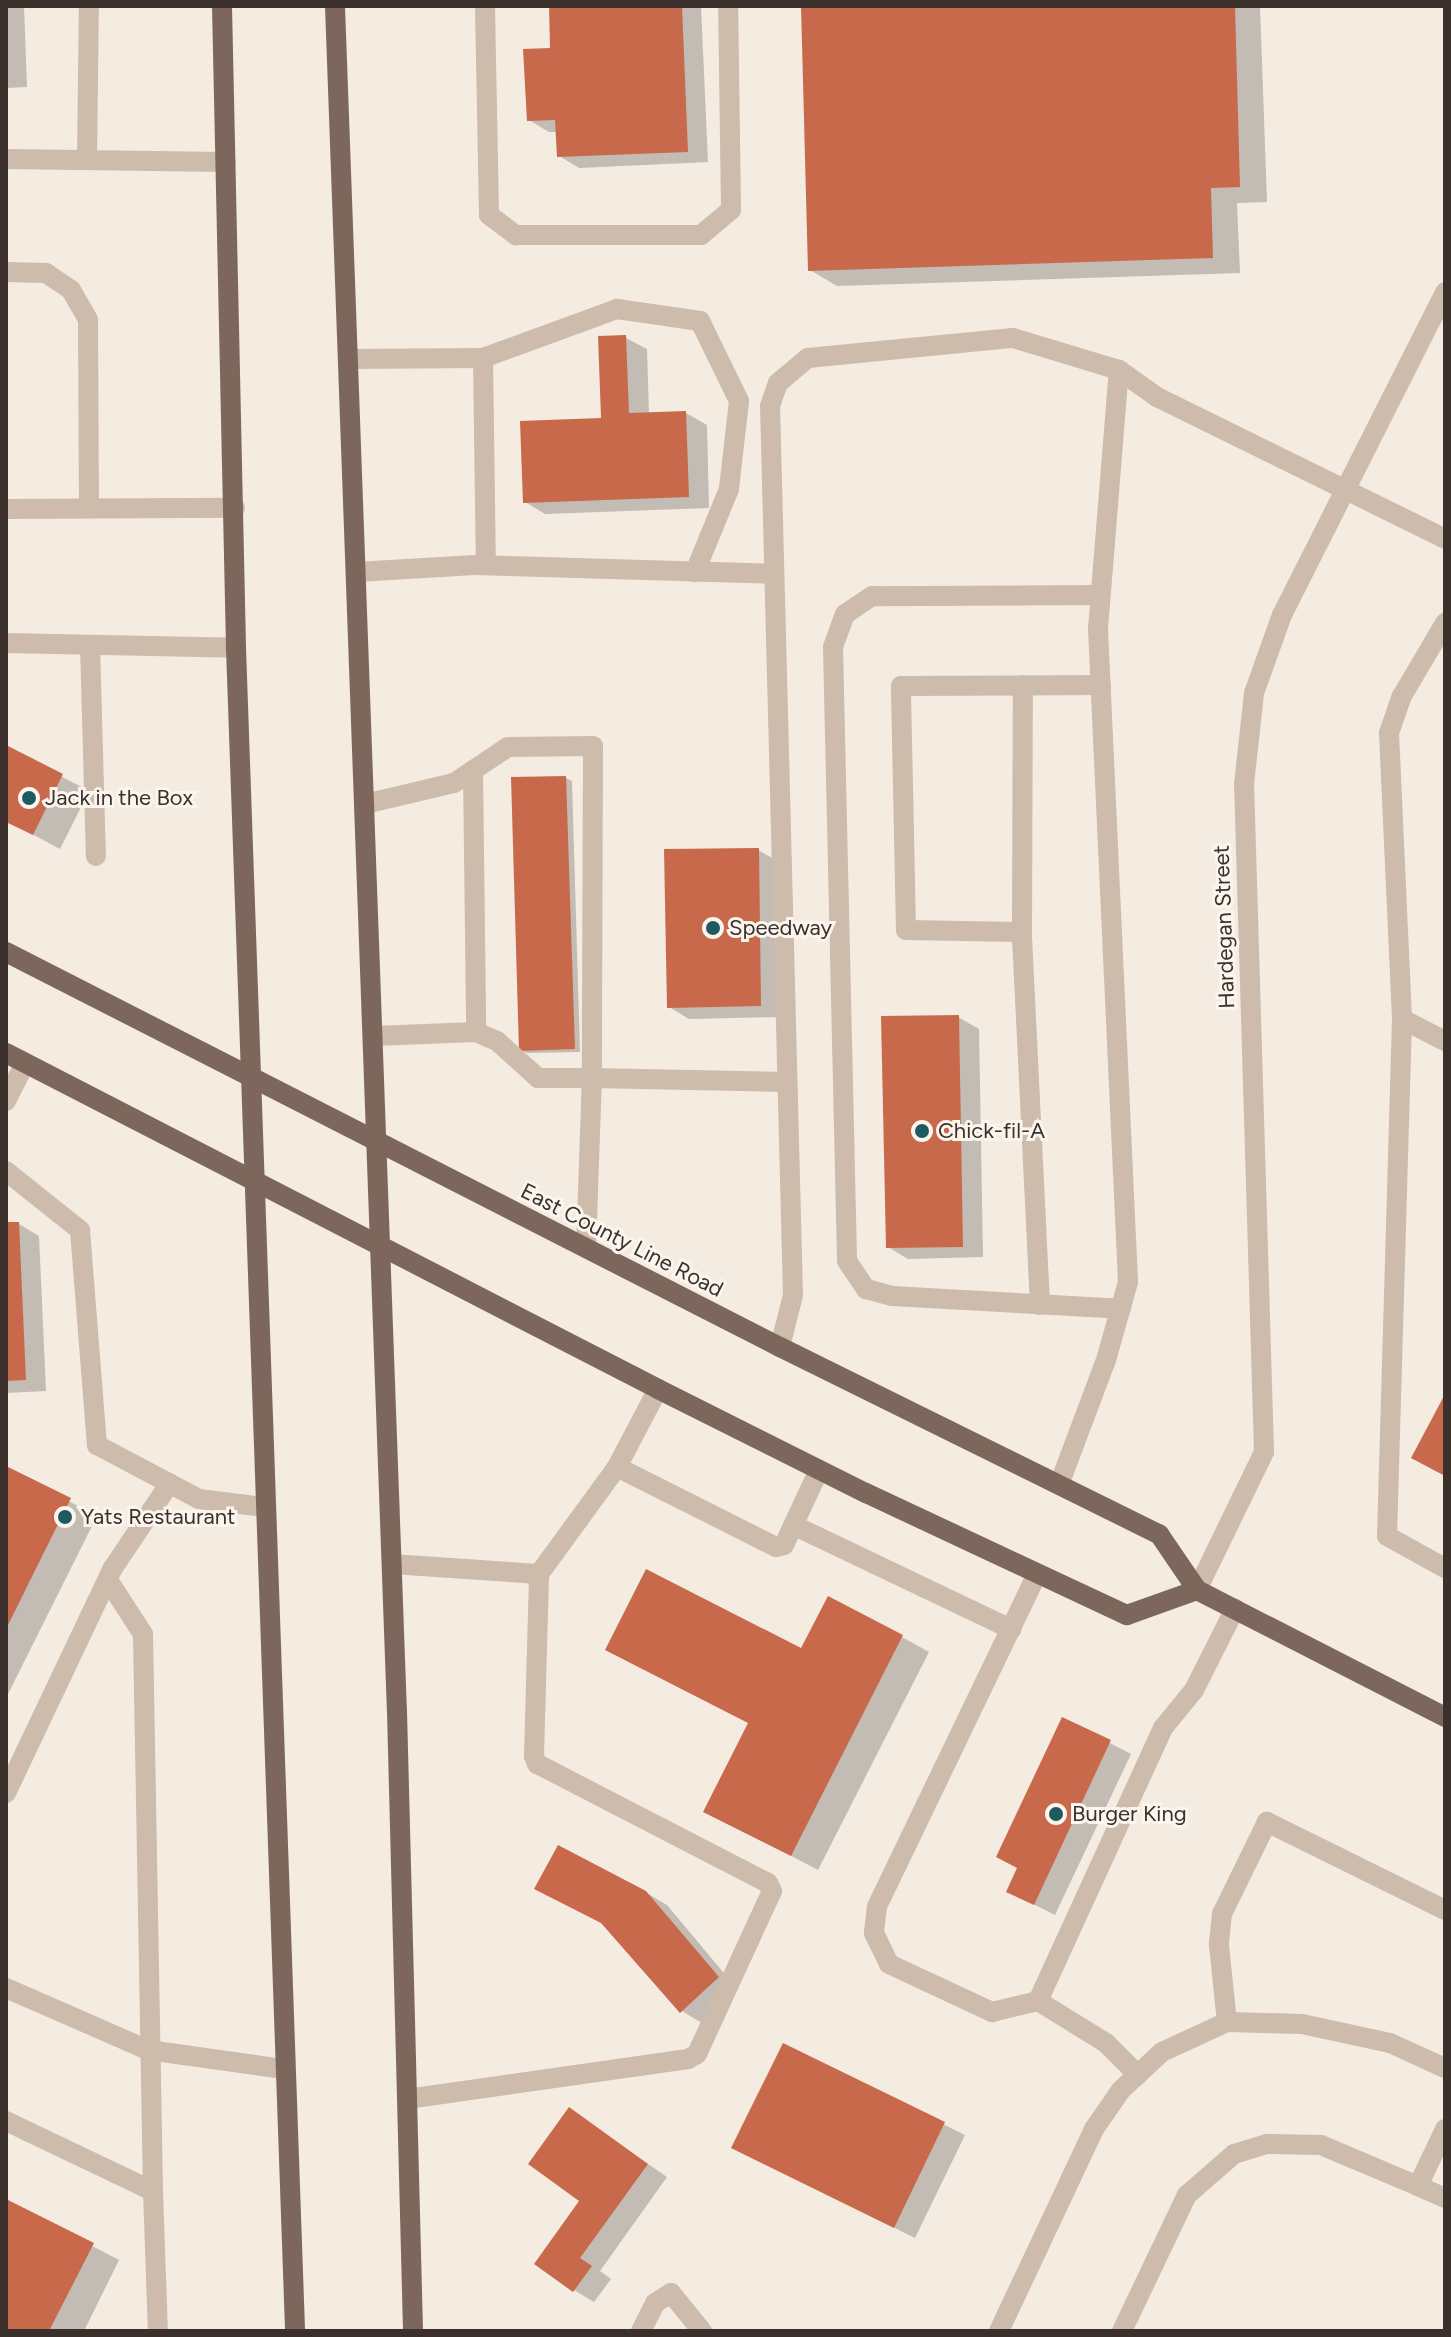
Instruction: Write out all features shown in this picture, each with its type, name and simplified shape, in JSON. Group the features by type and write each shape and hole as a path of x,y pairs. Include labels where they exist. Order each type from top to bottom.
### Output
{"main road":[{"path":"222,6 236,648 295,2331"},
{"path":"335,6 392,1564 413,2331"},
{"name":"East County Line Road","path":"6,952 780,1347 1159,1534 1197,1590 1445,1717"},
{"path":"6,1053 819,1470 1127,1615 1197,1590"}],"street":[{"path":"87,160 89,6"},
{"path":"485,6 489,215 516,235 701,235 731,210 728,6"},
{"path":"6,159 226,162"},
{"path":"6,272 46,273 71,290 88,320 89,508"},
{"name":"Hardegan Street","path":"1197,1590 1264,1452 1244,784 1246,738 1254,693 1272,637 1445,292"},
{"path":"348,359 483,358 617,309 700,321 739,401 729,489 695,572"},
{"path":"780,1347 793,1295 770,406 778,383 808,358 1013,338 1119,370 1157,397 1445,539"},
{"path":"483,358 486,565"},
{"path":"1059,1485 1106,1360 1128,1282 1098,629 1119,370"},
{"path":"6,509 235,508"},
{"path":"356,572 486,565 774,574"},
{"path":"1100,595 872,596 845,614 833,647 847,1261 866,1289 892,1296 1121,1309"},
{"path":"1445,623 1402,696 1389,733 1402,1019 1387,1536 1445,1568"},
{"path":"6,643 236,648"},
{"path":"90,645 96,856"},
{"path":"1023,685 1022,932 1040,1305"},
{"path":"1022,932 906,930 901,686 1101,685"},
{"path":"365,804 454,783 508,747 593,746 592,1078 586,1248"},
{"path":"473,770 476,1032"},
{"path":"1402,1019 1445,1041"},
{"path":"373,1036 476,1032 497,1041 538,1078 787,1082"},
{"path":"6,1101 25,1063"},
{"path":"6,1171 80,1230 97,1445 199,1499 264,1507"},
{"path":"407,2099 688,2059 697,2054 772,1891 768,1883 537,1764 534,1756 539,1574 617,1467 658,1389"},
{"path":"617,1467 776,1547 784,1545 819,1470"},
{"path":"6,1793 108,1580 170,1483"},
{"path":"793,1525 1011,1629"},
{"path":"392,1564 539,1574"},
{"path":"1037,1574 877,1907 874,1933 889,1964 992,2012 1038,2001 1106,2043 1138,2075"},
{"path":"108,1580 143,1634 148,2050 157,2330"},
{"path":"1038,2001 1163,1728 1194,1690 1235,1609"},
{"path":"1227,2022 1219,1945 1222,1914 1267,1822 1445,1910"},
{"path":"6,1988 148,2050 284,2069"},
{"path":"999,2331 1094,2129 1121,2090 1162,2052 1227,2022 1316,2027 1390,2043 1445,2068"},
{"path":"6,2121 153,2191"},
{"path":"1418,2186 1445,2129"},
{"path":"1122,2331 1187,2195 1234,2154 1267,2144 1321,2145 1445,2198"},
{"path":"641,2331 655,2303 671,2293 702,2331"}],"building":[{"path":"549,6 682,6 688,152 557,157 555,120 527,121 523,49 550,48"},
{"path":"801,6 1235,6 1240,187 1211,188 1213,258 808,271"},
{"path":"626,335 629,413 686,411 689,497 523,503 520,421 601,418 598,336"},
{"name":"Jack in the Box","path":"6,745 63,774 33,835 6,822"},
{"path":"566,776 575,1049 519,1051 511,777"},
{"name":"Speedway","path":"759,848 761,1006 667,1008 664,849"},
{"name":"Chick-fil-A","path":"959,1015 963,1247 886,1248 881,1016"},
{"path":"6,1222 19,1222 26,1380 6,1381"},
{"path":"1445,1394 1445,1476 1411,1458"},
{"path":"6,1466 71,1498 6,1629"},
{"path":"646,1569 801,1648 828,1596 903,1635 791,1856 703,1812 748,1723 605,1650"},
{"path":"1062,1717 1111,1740 1034,1905 1006,1892 1017,1868 996,1857"},
{"path":"558,1845 646,1891 719,1977 680,2013 601,1923 534,1889"},
{"path":"783,2043 945,2122 894,2228 731,2148"},
{"path":"569,2107 648,2164 580,2258 592,2266 573,2292 534,2264 579,2201 528,2164"},
{"path":"6,2199 94,2243 49,2331 6,2331"}],"place":[{"name":"Jack in the Box","path":"29,798"},
{"name":"Speedway","path":"713,928"},
{"name":"Chick-fil-A","path":"922,1131"},
{"name":"Yats Restaurant","path":"65,1517"},
{"name":"Burger King","path":"1056,1814"}]}
